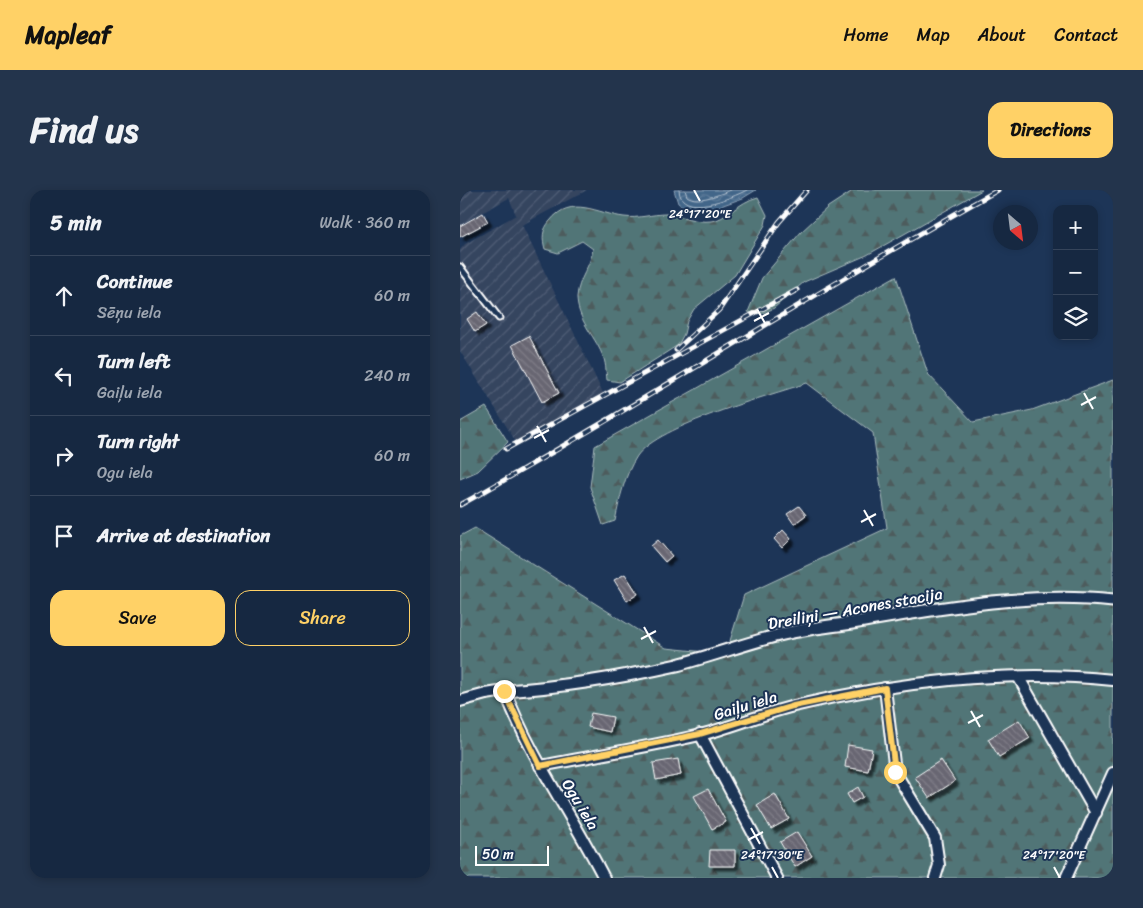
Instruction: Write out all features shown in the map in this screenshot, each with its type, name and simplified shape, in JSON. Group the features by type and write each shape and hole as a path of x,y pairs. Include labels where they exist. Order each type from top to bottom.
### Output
{"street":[{"name":"Dreiliņi — Acones stacija","path":"460,701 504,691 564,686 613,679 678,664 780,635 922,611 1011,600 1086,598 1113,601"},
{"path":"1020,678 1096,813"},
{"name":"Gaiļu iela","path":"540,766 700,734 793,706 885,688 954,680 1089,678 1113,680"},
{"path":"885,688 895,772 935,838 939,865 935,878"},
{"name":"Ogu iela","path":"504,691 540,766 583,837 604,878"},
{"path":"700,734 777,878"},
{"path":"1066,878 1113,772"}],"lane":[{"path":"460,267 499,318"}],"shaded area":[{"path":"460,190 587,190 522,225 603,393 516,442 460,351 460,250 465,244 516,215 509,198 460,225"}],"green space":[{"path":"854,190 982,190 867,255 804,282 774,308 762,314 748,312 762,278 801,232 828,207"},
{"path":"758,197 767,215 765,225 735,275 694,309 687,321 684,334 678,345 620,382 607,380 603,357 583,320 577,297 593,249 582,241 558,253 545,249 543,234 550,221 558,213 576,207 624,217 666,214 699,221 711,221 722,218 744,203"},
{"path":"896,276 928,374 973,422 1032,410 1113,380 1113,878 460,878 460,536 475,528 666,648 726,654 744,595 887,528 873,433 807,383 742,404 690,423 667,433 649,444 637,456 629,471 615,521 603,525 590,487 595,446"},
{"path":"486,407 508,442 478,471 460,479 460,422"}],"water":[{"path":"674,190 756,190 743,198 712,209 687,210 678,203"}],"building":[{"path":"483,213 488,222 460,237 460,226"},
{"path":"477,312 486,325 475,332 467,319"},
{"path":"529,336 559,393 542,402 512,345"},
{"path":"799,506 806,515 794,524 787,514"},
{"path":"783,530 791,539 782,548 774,539"},
{"path":"658,540 672,556 665,562 651,546"},
{"path":"625,574 638,594 627,601 614,580"},
{"path":"591,713 613,717 610,732 588,727"},
{"path":"1019,720 1030,738 999,757 988,739"},
{"path":"848,745 872,749 868,771 845,767"},
{"path":"678,759 681,775 656,780 653,763"},
{"path":"941,760 955,781 929,798 915,777"},
{"path":"858,787 863,797 852,803 847,794"},
{"path":"708,789 726,822 712,829 694,796"},
{"path":"775,794 789,819 771,829 757,805"},
{"path":"797,832 812,856 795,867 780,842"},
{"path":"710,850 735,850 735,866 709,866"}],"railway":[{"path":"676,350 719,310 779,222 807,190"},
{"path":"460,505 528,467 863,267 998,190"},
{"path":"506,449 797,290"}],"route":[{"path":"504,691 540,766 700,734 793,706 885,688 895,772"}]}
